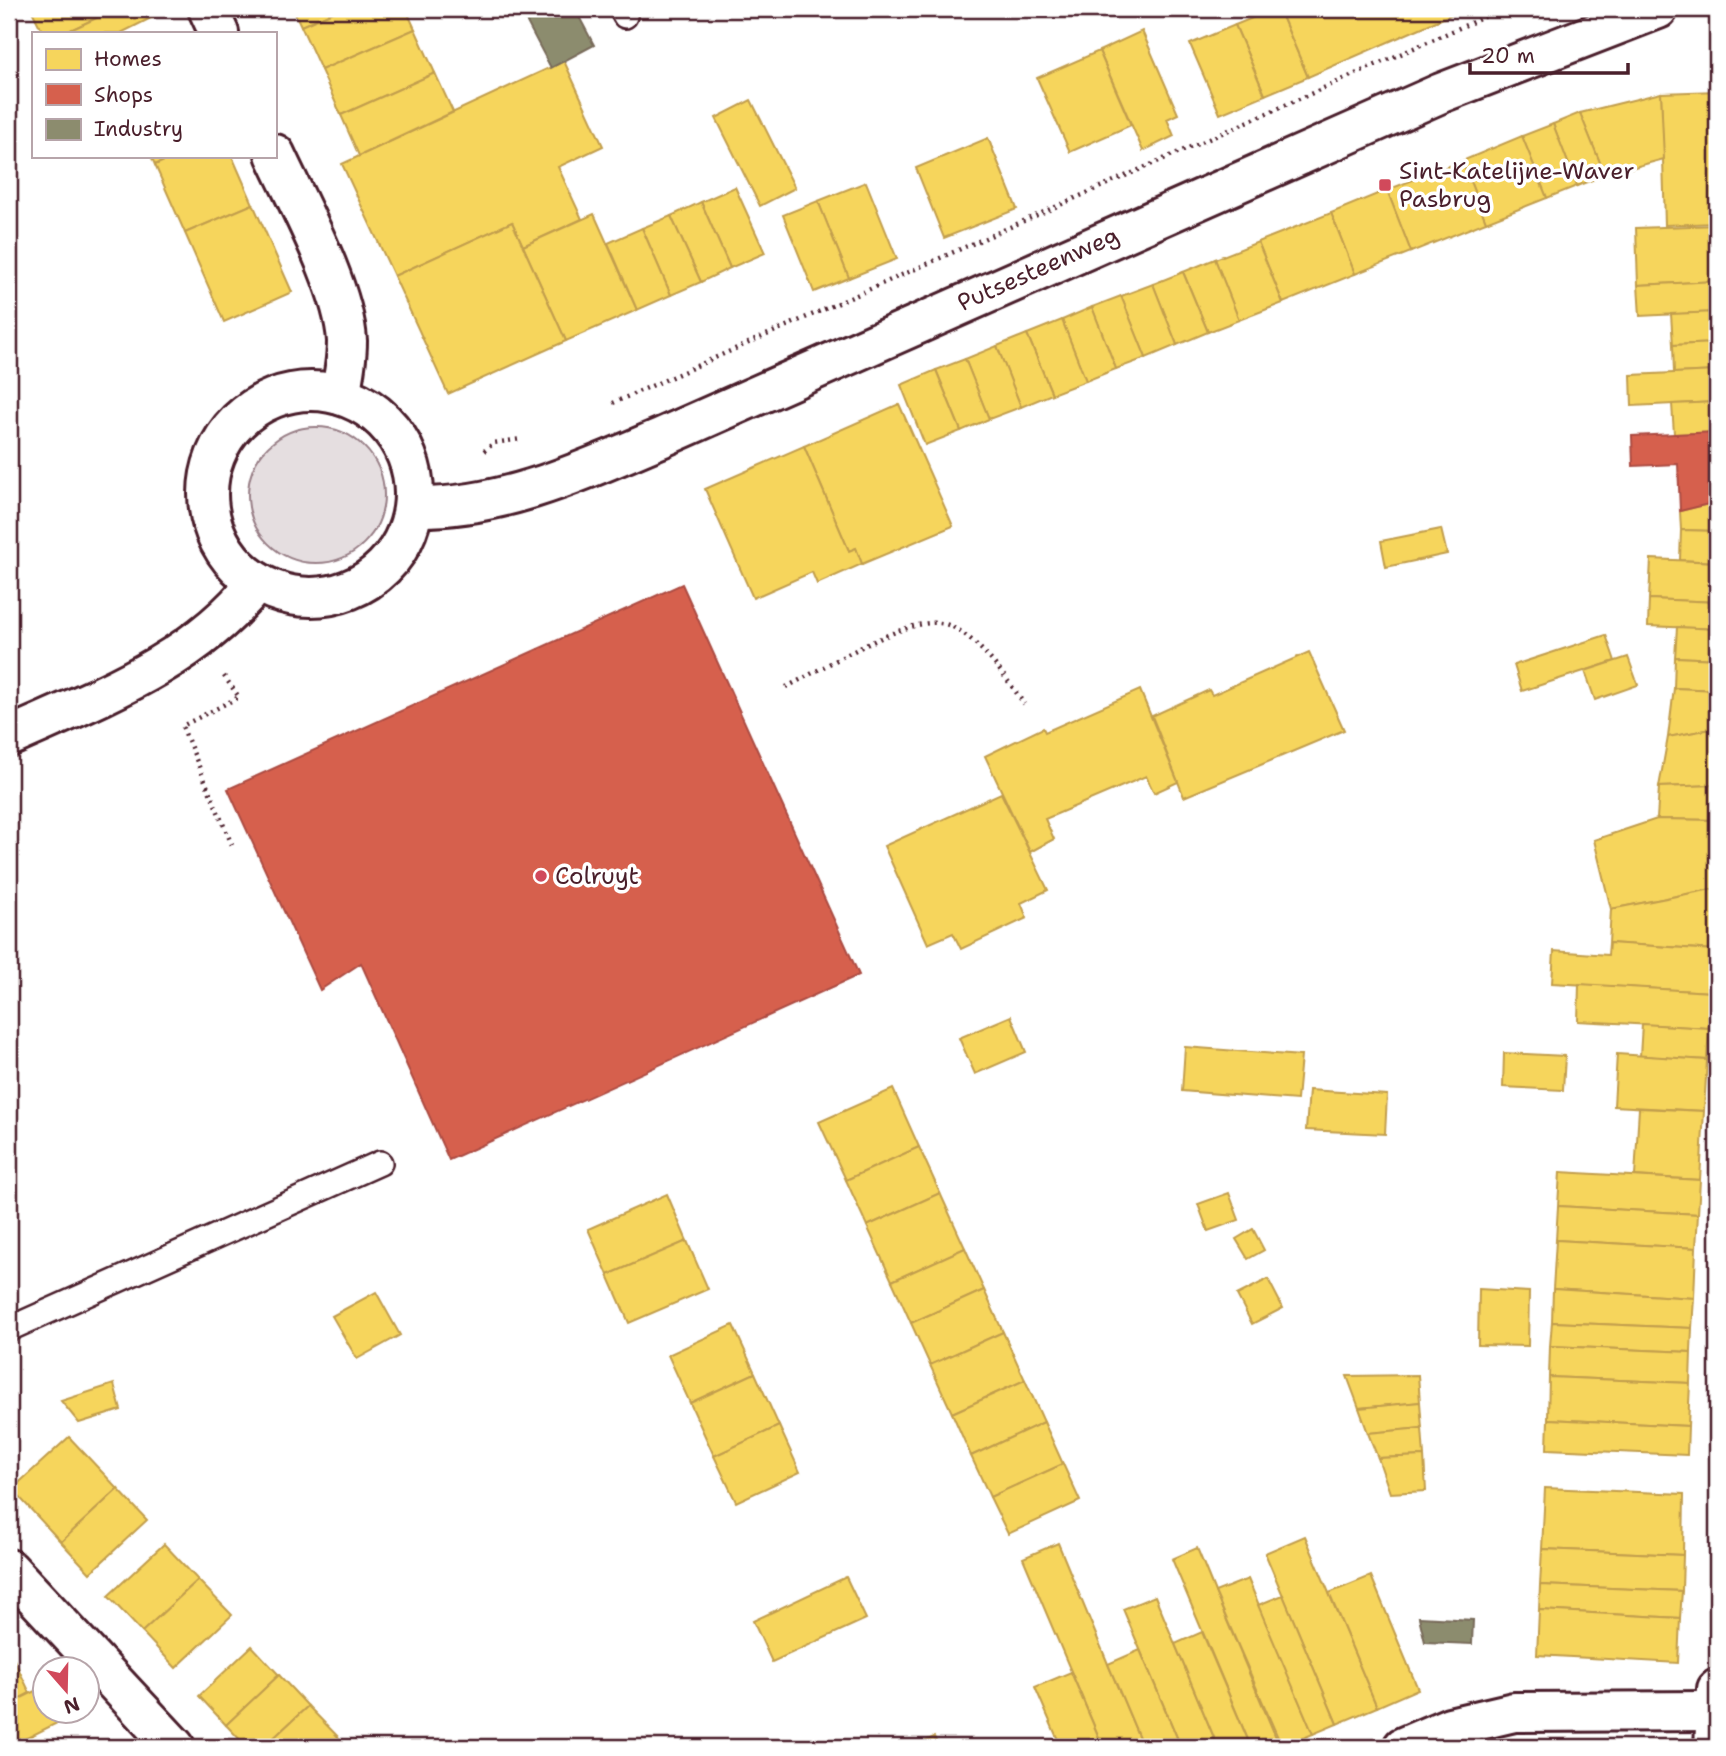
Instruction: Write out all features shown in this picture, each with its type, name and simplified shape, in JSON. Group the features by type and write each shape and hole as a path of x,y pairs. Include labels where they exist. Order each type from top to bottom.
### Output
{"main road":[{"path":"208,9 219,32"},
{"name":"Putsesteenweg","path":"414,507 447,508 541,488 1441,93 1658,9"},
{"path":"276,156 330,275 347,338 346,367 340,394"},
{"path":"308,391 340,394 373,410 398,438 412,471 414,507 404,540 384,568 356,587 323,597 288,595 257,582 232,560 214,532 208,500 211,468 224,437 247,413 276,397 308,391"},
{"path":"9,737 164,664 198,640 239,605 257,582"},
{"path":"9,1569 175,1747"},
{"path":"1403,1747 1450,1727 1514,1712 1715,1716"}],"lane":[{"path":"9,1329 380,1163"}],"path":[{"path":"612,404 1502,9"},
{"path":"474,459 494,443 525,439"},
{"path":"786,687 898,630 942,623 957,630 1002,669 1024,705"},
{"path":"198,640 239,697 182,726 232,845"}],"shaded area":[{"path":"316,427 342,432 364,447 379,469 384,495 379,521 364,543 342,558 316,563 290,558 268,543 253,521 248,495 253,469 268,447 290,432"}],"building: Homes":[{"path":"31,9 116,9 66,32 42,32"},
{"path":"116,9 154,9 157,15 123,32 66,32"},
{"path":"293,9 340,9 301,26"},
{"path":"340,9 406,9 415,29 321,70 301,26"},
{"path":"1279,9 1308,77 1265,95 1235,25"},
{"path":"1279,9 1464,9 1308,77"},
{"path":"1235,25 1265,95 1220,114 1190,44"},
{"path":"415,29 435,73 341,115 321,70"},
{"path":"1142,31 1178,114 1167,119 1174,136 1143,151 1099,51"},
{"path":"1099,51 1131,125 1070,152 1037,78"},
{"path":"564,61 603,146 558,167 582,219 523,246 512,222 394,276 342,164"},
{"path":"435,73 453,112 359,156 341,115"},
{"path":"1717,91 1717,223 1665,225 1661,93"},
{"path":"1661,93 1664,159 1605,175 1580,113"},
{"path":"751,100 795,188 760,206 716,118"},
{"path":"1580,113 1605,175 1577,186 1553,124"},
{"path":"1553,124 1577,186 1547,198 1522,136"},
{"path":"1522,136 1547,198 1486,222 1462,161"},
{"path":"988,138 1017,209 944,238 916,168"},
{"path":"152,158 171,158 155,165"},
{"path":"171,158 233,158 253,204 185,233 155,165"},
{"path":"1462,161 1486,222 1411,252 1387,190"},
{"path":"866,182 897,259 849,278 818,201"},
{"path":"735,187 765,253 730,268 701,202"},
{"path":"1387,190 1411,252 1355,274 1331,213"},
{"path":"818,201 849,278 814,292 783,215"},
{"path":"701,202 730,268 701,282 671,216"},
{"path":"253,204 292,292 224,322 185,233"},
{"path":"1331,213 1355,274 1283,303 1258,242"},
{"path":"594,214 637,310 566,341 523,246"},
{"path":"671,216 701,282 671,295 642,228"},
{"path":"512,222 566,341 448,394 394,276"},
{"path":"1717,225 1717,281 1638,285 1636,228"},
{"path":"642,228 671,295 637,310 608,243"},
{"path":"1258,242 1283,303 1239,320 1215,259"},
{"path":"1215,259 1239,320 1208,332 1183,272"},
{"path":"1183,272 1208,332 1177,345 1153,284"},
{"path":"1717,281 1717,312 1640,316 1638,285"},
{"path":"1153,284 1177,345 1146,358 1121,296"},
{"path":"1121,296 1146,358 1116,369 1092,307"},
{"path":"1092,307 1116,369 1086,381 1062,320"},
{"path":"1717,312 1717,343 1673,345 1671,314"},
{"path":"1062,320 1086,381 1052,394 1027,334"},
{"path":"1027,334 1052,394 1021,407 997,346"},
{"path":"1717,343 1717,371 1674,373 1673,345"},
{"path":"997,346 1021,407 989,419 965,359"},
{"path":"965,359 989,419 961,431 936,370"},
{"path":"936,370 961,431 925,445 901,385"},
{"path":"1717,371 1717,402 1632,406 1631,375"},
{"path":"1717,402 1717,432 1674,434 1672,404"},
{"path":"899,404 953,526 862,564 856,548 849,551 804,446"},
{"path":"804,446 849,551 856,548 862,564 817,584 812,572 753,598 705,489"},
{"path":"1717,502 1717,531 1681,530 1680,511"},
{"path":"1441,529 1447,554 1386,567 1381,541"},
{"path":"1681,530 1717,531 1717,562 1680,560"},
{"path":"1651,559 1717,562 1717,602 1649,599"},
{"path":"1649,599 1717,602 1717,629 1648,626"},
{"path":"1677,627 1717,629 1717,659 1675,657"},
{"path":"1606,635 1615,661 1522,691 1514,665"},
{"path":"1309,652 1344,730 1184,797 1152,716 1209,690 1212,695"},
{"path":"1628,657 1638,685 1595,700 1585,671"},
{"path":"1675,657 1717,659 1717,690 1674,688"},
{"path":"1674,688 1717,690 1717,728 1668,737"},
{"path":"1140,690 1178,782 1154,793 1146,776 1045,819 1054,839 1030,852 985,756 1043,728 1045,732"},
{"path":"1717,728 1717,785 1659,787 1668,737"},
{"path":"1717,785 1717,820 1657,819 1659,787"},
{"path":"1001,793 1048,890 1021,903 1027,918 961,949 953,933 928,944 884,846"},
{"path":"1657,819 1717,820 1717,888 1611,909 1594,840"},
{"path":"1717,888 1714,950 1609,943 1611,909"},
{"path":"1609,943 1714,950 1711,992 1552,983 1554,951 1608,955"},
{"path":"1579,984 1711,992 1709,1028 1578,1021"},
{"path":"1011,1016 1026,1052 975,1074 959,1038"},
{"path":"1642,1024 1709,1028 1707,1060 1640,1056"},
{"path":"1185,1047 1301,1056 1297,1100 1182,1091"},
{"path":"1504,1053 1565,1056 1563,1090 1503,1087"},
{"path":"1617,1054 1707,1060 1704,1111 1614,1106"},
{"path":"893,1089 919,1147 846,1180 819,1122"},
{"path":"1309,1090 1387,1095 1385,1134 1306,1130"},
{"path":"1639,1108 1704,1111 1700,1180 1635,1176"},
{"path":"919,1147 940,1193 867,1226 846,1180"},
{"path":"1560,1172 1700,1180 1698,1214 1558,1206"},
{"path":"940,1193 965,1248 892,1281 867,1226"},
{"path":"1229,1193 1239,1220 1208,1231 1198,1204"},
{"path":"667,1194 687,1241 608,1275 588,1229"},
{"path":"1558,1206 1698,1214 1696,1248 1556,1240"},
{"path":"1253,1229 1264,1250 1248,1259 1236,1239"},
{"path":"1556,1240 1696,1248 1694,1298 1553,1289"},
{"path":"687,1241 708,1289 629,1323 608,1275"},
{"path":"965,1248 984,1290 911,1323 892,1281"},
{"path":"1268,1279 1283,1308 1252,1324 1237,1295"},
{"path":"1479,1289 1529,1292 1528,1346 1478,1345"},
{"path":"1553,1289 1694,1298 1692,1328 1552,1322"},
{"path":"984,1290 1003,1332 930,1365 911,1323"},
{"path":"376,1292 400,1335 357,1359 332,1316"},
{"path":"1552,1322 1692,1328 1691,1352 1550,1346"},
{"path":"733,1325 755,1373 690,1403 668,1355"},
{"path":"1003,1332 1025,1380 952,1413 930,1365"},
{"path":"1550,1346 1691,1352 1690,1383 1549,1377"},
{"path":"755,1373 779,1426 714,1456 690,1403"},
{"path":"1418,1375 1420,1402 1359,1408 1347,1376"},
{"path":"1549,1377 1690,1383 1688,1426 1548,1419"},
{"path":"1025,1380 1044,1422 971,1456 952,1413"},
{"path":"114,1384 121,1410 79,1423 61,1401"},
{"path":"1420,1402 1422,1428 1368,1433 1359,1408"},
{"path":"1548,1419 1688,1426 1687,1455 1547,1449"},
{"path":"1044,1422 1063,1464 990,1497 971,1456"},
{"path":"779,1426 800,1472 736,1502 714,1456"},
{"path":"1422,1428 1424,1456 1378,1458 1368,1433"},
{"path":"69,1437 118,1489 61,1542 12,1489"},
{"path":"1424,1456 1426,1491 1390,1493 1378,1458"},
{"path":"1063,1464 1080,1501 1008,1534 990,1497"},
{"path":"1545,1488 1684,1494 1683,1555 1542,1549"},
{"path":"118,1489 147,1520 90,1573 61,1542"},
{"path":"1305,1536 1377,1707 1337,1724 1265,1553"},
{"path":"1058,1543 1143,1747 1103,1747 1023,1558"},
{"path":"164,1544 198,1580 142,1632 108,1596"},
{"path":"1197,1548 1280,1747 1251,1747 1172,1559"},
{"path":"1542,1549 1683,1555 1682,1591 1540,1585"},
{"path":"1371,1576 1418,1689 1377,1707 1329,1593"},
{"path":"846,1577 866,1619 772,1662 753,1621"},
{"path":"1248,1579 1313,1734 1282,1747 1215,1592"},
{"path":"198,1580 232,1615 176,1668 142,1632"},
{"path":"1540,1585 1682,1591 1680,1618 1539,1610"},
{"path":"1283,1595 1337,1724 1313,1734 1258,1605"},
{"path":"1155,1596 1218,1747 1181,1747 1123,1609"},
{"path":"1539,1610 1680,1618 1678,1663 1537,1655"},
{"path":"1202,1632 1251,1747 1218,1747 1175,1644"},
{"path":"252,1646 279,1675 226,1725 199,1696"},
{"path":"9,1649 30,1693 9,1704"},
{"path":"1140,1650 1181,1747 1143,1747 1108,1664"},
{"path":"1071,1672 1103,1747 1061,1747 1035,1687"},
{"path":"279,1675 308,1706 264,1747 247,1747 226,1725"},
{"path":"32,1693 32,1724 55,1724 9,1747 9,1704"},
{"path":"308,1706 348,1747 264,1747"},
{"path":"934,1737 939,1747 920,1747 919,1744"}],"building: Shops":[{"path":"1717,432 1717,502 1680,511 1678,464 1633,466 1632,436"},
{"name":"Colruyt","path":"682,584 859,975 449,1160 361,963 320,990 228,789"}],"building: Industry":[{"path":"520,9 575,9 594,45 551,68"},
{"path":"1419,1617 1473,1620 1472,1644 1425,1642"}],"place":[{"name":"Sint-Katelijne-Waver Pasbrug","path":"1385,185"},
{"name":"Colruyt","path":"541,876"}]}
